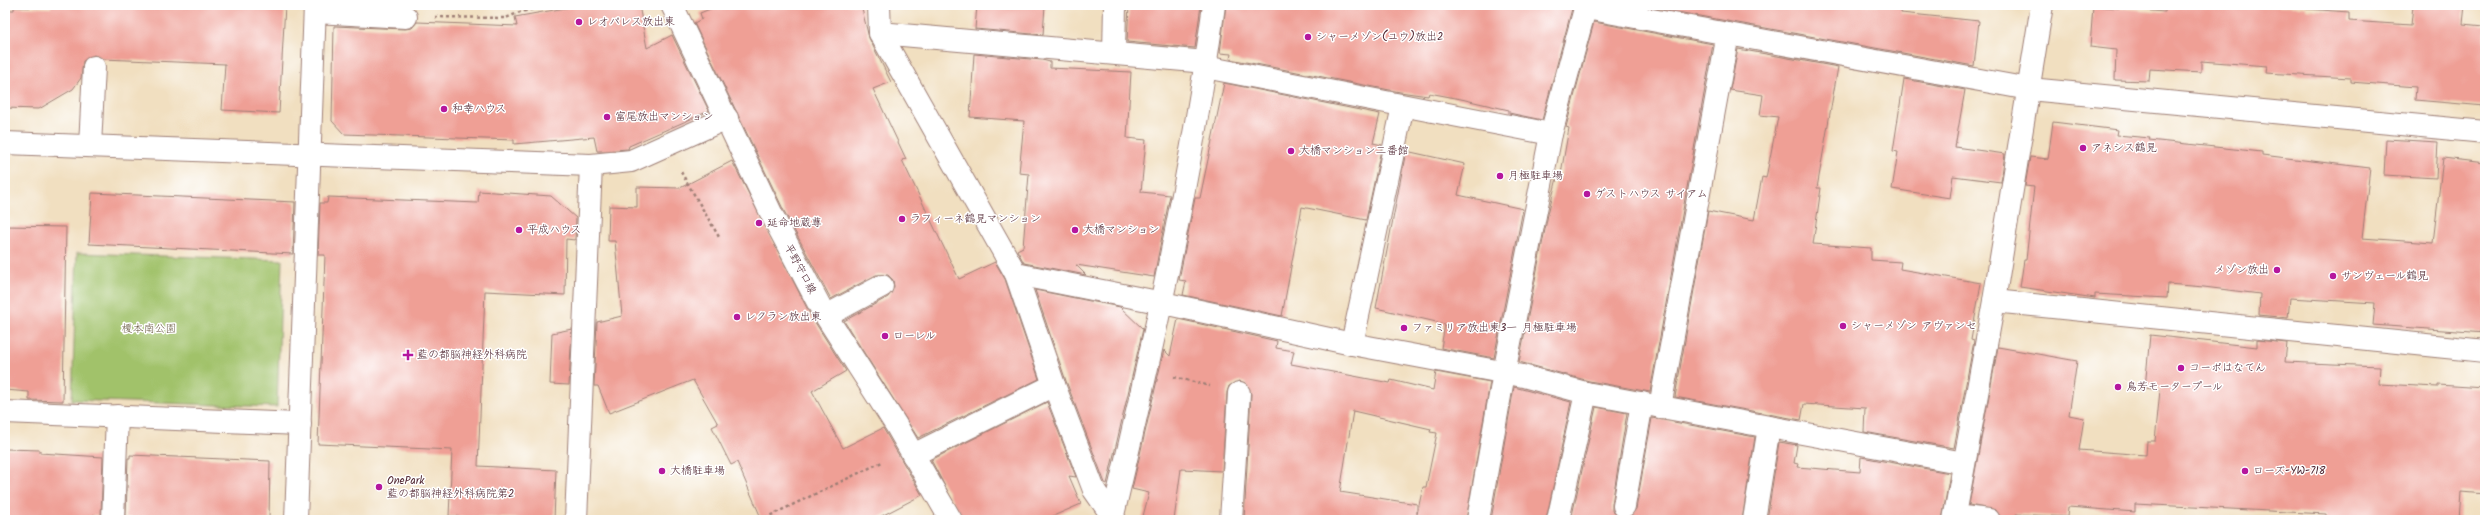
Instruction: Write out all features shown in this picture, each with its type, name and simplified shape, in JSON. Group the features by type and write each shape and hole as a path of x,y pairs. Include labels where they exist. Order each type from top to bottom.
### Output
{"street":[{"name":"平野守口線","path":"672,5 773,216 826,316 911,452 951,520"},
{"path":"879,5 880,33 1016,274 1054,385 1094,490 1114,517"},
{"path":"1114,53 1115,5"},
{"path":"1114,517 1163,303 1206,64 1214,5"},
{"path":"1989,520 1955,518 1994,301 2042,5"},
{"path":"1478,520 1504,372 1551,134 1586,7 2029,89 2485,132"},
{"path":"296,520 315,8 406,17"},
{"path":"880,33 1114,53 1206,64 1403,106 1551,134"},
{"path":"1624,506 1651,405 1728,34"},
{"path":"90,146 94,67"},
{"path":"1352,344 1403,106"},
{"path":"5,142 591,165 631,161 727,118"},
{"path":"576,520 591,165"},
{"path":"1016,274 1163,303 1352,344 1504,372 1586,393 1964,463"},
{"path":"826,316 882,286"},
{"path":"1994,301 2485,351"},
{"path":"911,452 1054,385"},
{"path":"1231,520 1240,393"},
{"path":"1558,520 1586,393"},
{"path":"5,412 300,424"},
{"path":"113,520 118,416"},
{"path":"1754,520 1769,427"}],"path":[{"path":"406,17 506,18 520,12 556,5"},
{"path":"665,146 719,237"},
{"path":"1147,370 1240,393"},
{"path":"765,518 911,452"}],"green space":[{"name":"榎本南公園","path":"77,253 282,260 277,407 72,400"}],"building":[{"path":"51,5 285,5 279,113 222,110 225,64 103,59 94,55 83,61 81,78 73,89 39,109 5,108 5,10 14,10 14,7 51,8"},
{"path":"582,5 639,5 647,48 672,35 709,111 629,146 628,149 603,151 597,151 594,137 514,144 514,140 344,134 332,121 334,26 405,29 412,28 417,22 517,26 515,17"},
{"path":"720,5 861,5 869,38 891,82 873,89 906,159 902,160 959,279 995,262 1005,279 1039,379 918,438 844,321 888,297 894,287 893,280 888,275 876,275 831,299 784,211 694,23 702,19 700,13"},
{"path":"977,5 1045,5 1043,35 975,29"},
{"path":"1129,5 1201,5 1195,48 1127,42"},
{"path":"1226,5 1573,5 1542,120 1509,113 1509,110 1461,99 1429,93 1428,96 1400,92 1230,59 1231,54 1220,53"},
{"path":"1639,5 1902,5 1901,13 1979,21 1974,66"},
{"path":"2166,5 2306,7 2306,9 2349,12 2349,21 2411,25 2413,5 2465,5 2463,24 2485,26 2485,106 2415,100 2416,87 2350,82 2350,78 2266,73 2267,66 2201,61 2201,72 2150,69 2149,81 2115,80 2116,50 2090,47 2093,6 2165,12"},
{"path":"1594,22 1713,44 1650,392 1589,381 1519,362 1548,214 1557,178 1560,179 1569,128 1566,127"},
{"path":"1738,49 1838,67 1817,188 1821,188 1813,244 1871,248 1871,260 1901,262 1900,269 1981,283 1971,340 1974,341 1954,448 1864,432 1865,408 1804,404 1801,420 1675,397 1708,211 1754,220 1762,177 1766,178 1778,117 1760,115 1763,95 1730,90"},
{"path":"974,54 1042,60 1050,62 1050,68 1131,72 1127,138 1146,140 1141,192 1170,195 1154,277 1076,265 1086,275 1024,263 1017,250 1023,247 1029,174 1019,173 1024,121 970,117"},
{"path":"1904,79 1965,90 1955,147 2005,154 2001,182 1953,176 1950,198 1892,189 1898,152 1893,151"},
{"path":"1224,83 1380,114 1373,143 1382,145 1366,220 1302,207 1282,316 1183,295 1186,281 1179,280 1195,198 1200,198"},
{"path":"2053,122 2118,130 2117,135 2150,138 2149,140 2262,152 2262,155 2370,168 2362,238 2433,243 2443,158 2485,163 2485,333 2373,325 2375,303 2290,298 2288,318 2259,315 2260,294 2204,287 2168,284 2167,298 2095,294 2095,298 2020,287 2024,260 2026,260 2034,187 2025,186 2030,157 2048,159"},
{"path":"2386,139 2438,142 2436,178 2384,175"},
{"path":"1406,151 1465,164 1458,195 1523,209 1494,358 1441,348 1445,324 1376,308"},
{"path":"732,161 811,316 846,371 812,391 843,448 883,428 922,495 874,520 762,520 737,462 731,465 712,427 718,424 693,380 609,413 598,386 594,386 597,322 622,316 615,241 608,241 609,206 637,207 637,187 680,188"},
{"path":"479,191 551,196 576,218 575,240 566,239 565,295 485,291 478,466 556,470 554,520 449,516 452,450 318,444 325,255 318,255 320,203 327,203 328,197 478,203"},
{"path":"92,193 295,202 293,254 89,244"},
{"path":"5,226 66,227 63,401 29,400 29,392 5,390"},
{"path":"1035,290 1120,307 1143,329 1107,484 1105,483 1066,381"},
{"path":"1178,319 1277,341 1276,348 1294,351 1291,364 1390,383 1391,380 1433,390 1436,372 1490,382 1466,520 1244,520 1251,394 1246,383 1239,381 1229,386 1227,392 1222,471 1181,469 1174,520 1142,520 1149,493 1132,489 1164,350 1170,356","holes":["1353,411 1431,429 1430,432 1437,433 1426,487 1423,487 1417,514 1417,504 1340,492"]},
{"path":"572,329 569,385 550,384 552,333"},
{"path":"2150,335 2257,347 2257,340 2287,343 2285,362 2380,366 2379,384 2438,387 2438,385 2485,388 2485,494 2461,492 2459,520 2326,520 2326,514 2135,504 2135,512 2068,507 2067,517 2016,514 2015,520 2001,520 1996,510 1969,505 1998,347 2077,361 2069,415 2084,418 2079,450 2146,455 2147,441 2155,441 2160,390 2145,388"},
{"path":"1514,387 1571,402 1546,520 1491,520"},
{"path":"1047,402 1076,477 1069,476 1081,504 1044,520 963,520 931,460"},
{"path":"1596,407 1627,413 1612,504 1612,511 1621,518 1629,518 1636,509 1652,418 1755,437 1742,520 1571,520"},
{"path":"1779,442 1797,445 1794,463 1798,464 1797,467 1860,472 1861,457 1950,473 1942,520 1767,520"},
{"path":"6,449 40,450 40,453 103,457 101,516 93,515 93,520 5,520"},
{"path":"130,455 270,461 269,520 179,520 126,517 128,458 130,458"}],"place":[{"name":"レオパレス放出東","path":"579,22"},
{"name":"シャーメゾン(ユウ)放出2","path":"1308,37"},
{"name":"和幸ハウス","path":"444,109"},
{"name":"富尾放出マンション","path":"607,117"},
{"name":"アネシス鶴見","path":"2083,148"},
{"name":"大橋マンション二番館","path":"1291,151"},
{"name":"月極駐車場","path":"1500,176"},
{"name":"ゲストハウス サイアム","path":"1587,194"},
{"name":"ラフィーネ鶴見マンション","path":"902,219"},
{"name":"延命地蔵尊","path":"759,223"},
{"name":"平成ハウス","path":"519,230"},
{"name":"大橋マンション","path":"1075,230"},
{"name":"メゾン放出","path":"2277,270"},
{"name":"サンヴェール鶴見","path":"2333,276"},
{"name":"レクラン放出東","path":"737,317"},
{"name":"シャーメゾン アヴァンセ","path":"1843,326"},
{"name":"ファミリア放出東3一 月極駐車場","path":"1404,328"},
{"name":"ローレル","path":"885,336"},
{"name":"藍の都脳神経外科病院","path":"408,355"},
{"name":"コーポはなてん","path":"2181,368"},
{"name":"鳥芳モータープール","path":"2118,387"},
{"name":"大橋駐車場","path":"662,471"},
{"name":"ローズ-YW-718","path":"2245,471"},
{"name":"OnePark 藍の都脳神経外科病院第2","path":"379,487"}]}
